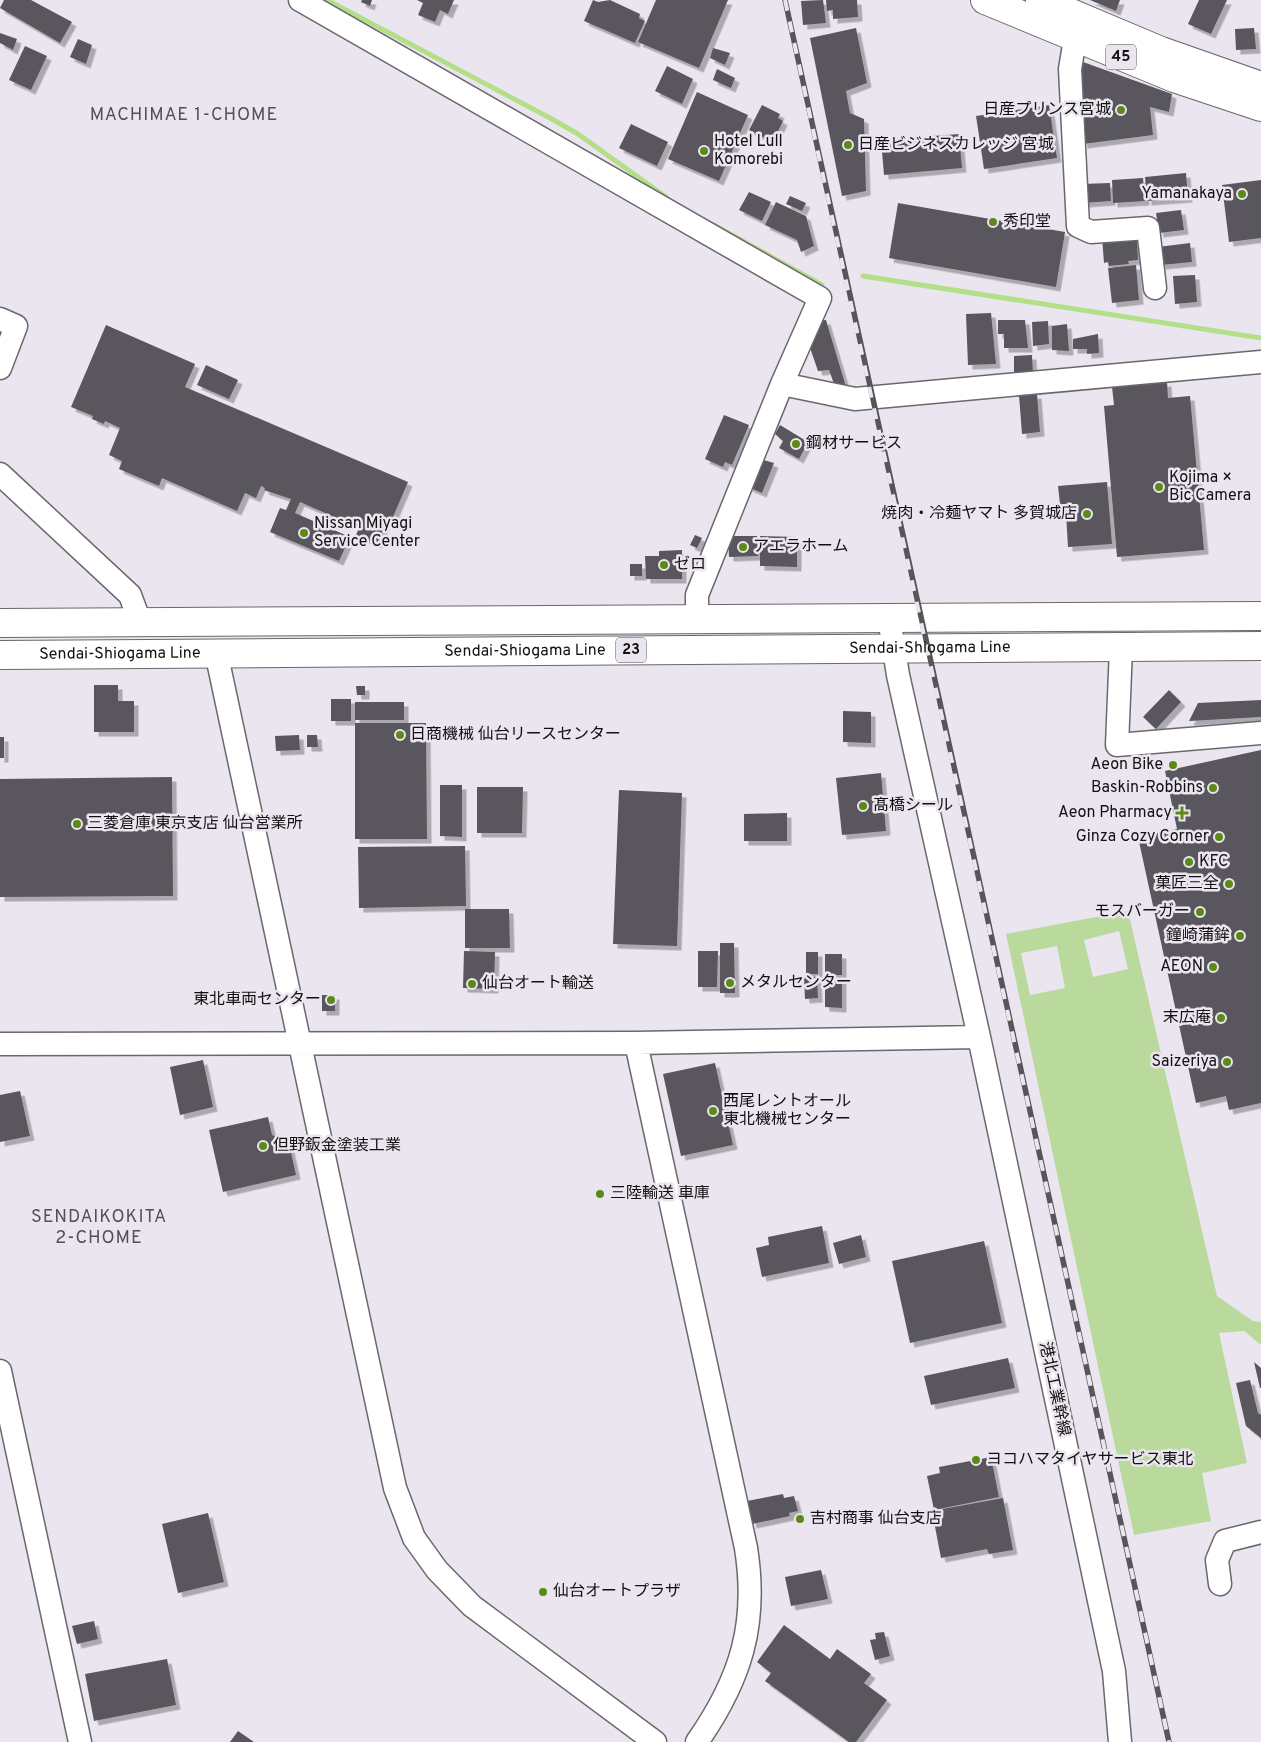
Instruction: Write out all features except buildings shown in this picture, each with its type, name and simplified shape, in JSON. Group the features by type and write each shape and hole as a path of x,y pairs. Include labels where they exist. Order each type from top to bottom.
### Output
{"main road":[{"name":"45","path":"985,0 1075,39 1174,78 1261,107"},
{"name":"45","path":"1040,0 1161,51 1261,86"},
{"name":"Sendai-Shiogama Line","path":"0,623 1261,616"},
{"name":"Sendai-Shiogama Line","path":"0,655 1261,646"}],"street":[{"path":"300,0 820,298 782,384 697,595 697,620"},
{"path":"1075,39 1070,69 1078,226 1091,232 1148,228 1155,288"},
{"path":"0,319 16,326 0,368"},
{"path":"782,384 855,399 1261,362"},
{"path":"0,474 130,595 140,622"},
{"name":"港北工業幹線","path":"889,618 894,650 979,1037 1114,1671 1120,1742"},
{"path":"1121,648 1117,745 1261,733"},
{"path":"216,652 298,1043 395,1488 414,1538 437,1570 472,1606 655,1742"},
{"path":"0,1044 636,1043 979,1037"},
{"path":"636,1043 746,1548 751,1580 745,1642 735,1674 719,1708 697,1742"},
{"path":"0,1371 80,1742"},
{"path":"1220,1584 1217,1560 1225,1541 1261,1532"}],"green space":[{"path":"1128,911 1217,1296 1253,1321 1261,1322 1261,1345 1244,1331 1219,1333 1247,1463 1202,1473 1211,1521 1134,1535 1006,934","holes":["1119,931 1128,969 1093,977 1084,940","1057,946 1065,988 1030,995 1021,953"]}],"waterway":[{"path":"327,0 578,134 666,197"},
{"path":"714,225 822,285"},
{"path":"863,276 1261,338"}],"railway":[{"path":"785,0 1169,1742"}],"place":[{"name":"日産プリンス宮城","path":"1121,110"},
{"name":"日産ビジネスカレッジ 宮城","path":"848,145"},
{"name":"Hotel Lull Komorebi","path":"704,151"},
{"name":"Yamanakaya","path":"1242,194"},
{"name":"秀印堂","path":"993,222"},
{"name":"鋼材サービス","path":"796,444"},
{"name":"Kojima × Bic Camera","path":"1159,487"},
{"name":"焼肉・冷麺ヤマト 多賀城店","path":"1087,514"},
{"name":"Nissan Miyagi Service Center","path":"304,533"},
{"name":"アエラホーム","path":"743,547"},
{"name":"ゼロ","path":"664,565"},
{"name":"日商機械 仙台リースセンター","path":"400,735"},
{"name":"Aeon Bike","path":"1173,765"},
{"name":"Baskin-Robbins","path":"1213,788"},
{"name":"髙橋シール","path":"863,806"},
{"name":"Aeon Pharmacy","path":"1182,813"},
{"name":"三菱倉庫 東京支店 仙台営業所","path":"77,824"},
{"name":"Ginza Cozy Corner","path":"1219,837"},
{"name":"KFC","path":"1189,862"},
{"name":"菓匠三全","path":"1229,884"},
{"name":"モスバーガー","path":"1200,912"},
{"name":"鐘崎蒲鉾","path":"1240,936"},
{"name":"AEON","path":"1213,967"},
{"name":"メタルセンター","path":"730,983"},
{"name":"仙台オート輸送","path":"472,984"},
{"name":"東北車両センター","path":"331,1000"},
{"name":"末広庵","path":"1221,1018"},
{"name":"Saizeriya","path":"1227,1062"},
{"name":"西尾レントオール 東北機械センター","path":"713,1111"},
{"name":"但野鈑金塗装工業","path":"263,1146"},
{"name":"三陸輸送 車庫","path":"600,1194"},
{"name":"ヨコハマタイヤサービス東北","path":"976,1460"},
{"name":"吉村商事 仙台支店","path":"800,1519"},
{"name":"仙台オートプラザ","path":"543,1592"}],"district":[{"name":"MACHIMAE 1-CHOME","path":"184,115"},
{"name":"SENDAIKOKITA 2-CHOME","path":"99,1227"}]}
